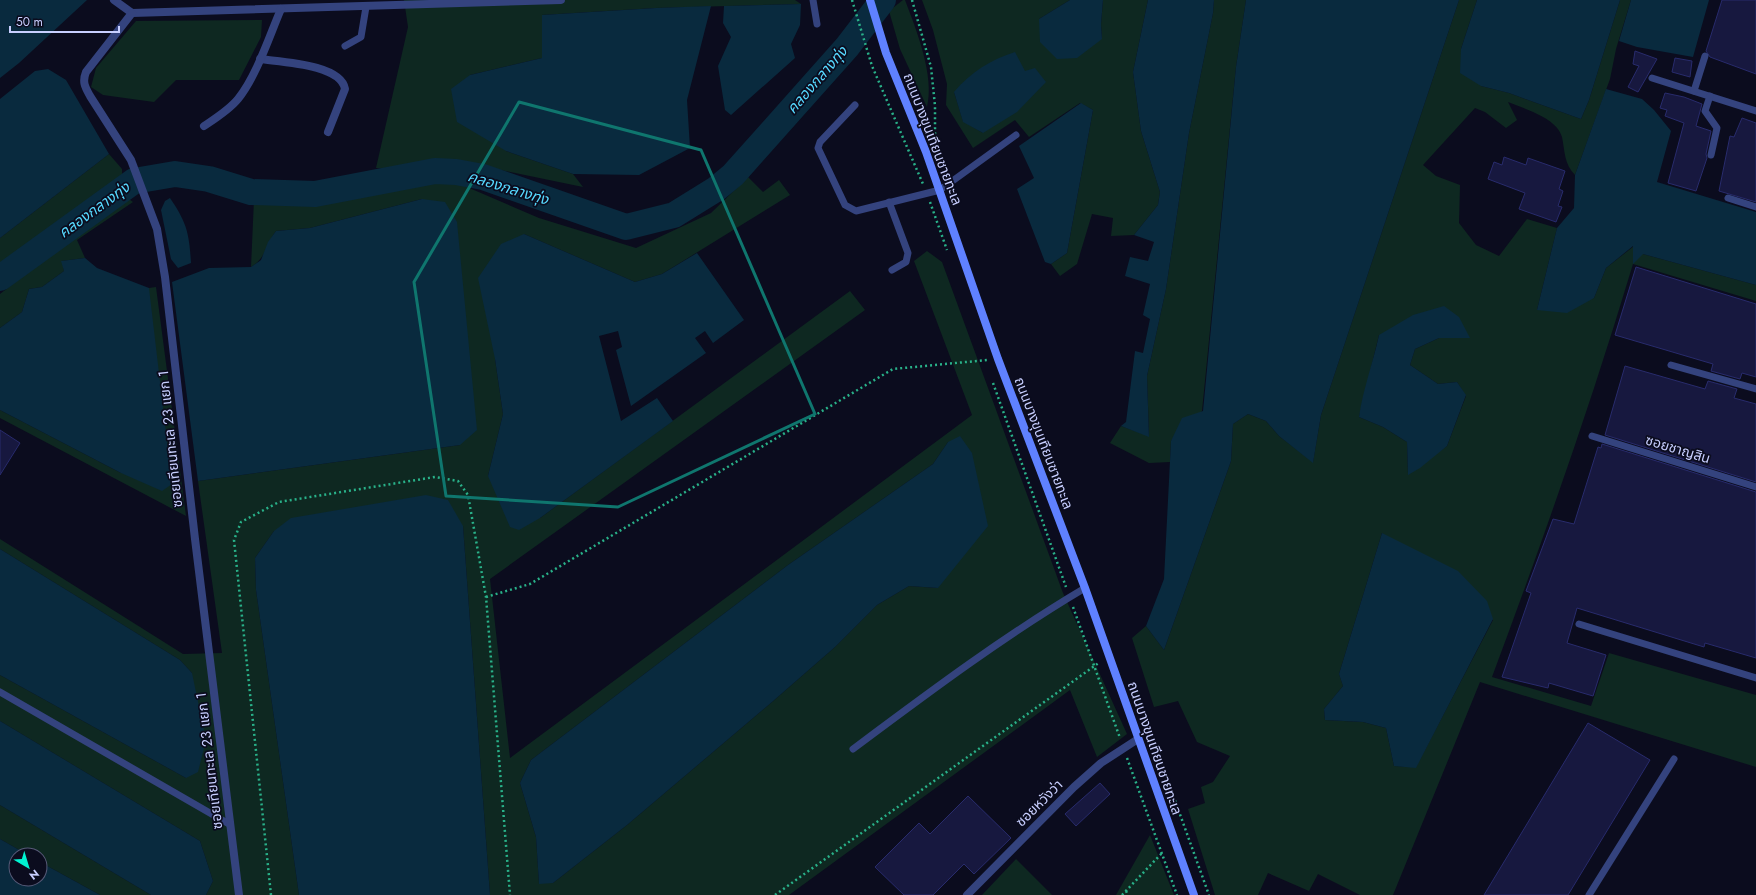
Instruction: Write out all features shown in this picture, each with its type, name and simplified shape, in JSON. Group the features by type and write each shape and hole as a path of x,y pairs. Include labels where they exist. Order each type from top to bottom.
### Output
{"main road":[{"name":"ถนนบางขุนเทียนชายทะเล","path":"870,0 886,53 940,190 998,359 1085,588 1194,895"}],"street":[{"path":"114,0 132,13 561,0"},
{"path":"204,126 238,99 260,59 281,9"},
{"name":"ซอยเทียนทะเล 23 แยก 1","path":"132,13 86,72 83,78 84,86 131,160 150,206 157,229 165,277 229,824 239,895"},
{"path":"260,59 314,67 326,71 340,79 345,90 328,132"},
{"name":"ซอยหวังว่า","path":"967,895 1100,762 1138,739"}],"lane":[{"path":"813,0 817,24"},
{"path":"345,46 361,37 366,7"},
{"path":"1694,91 1705,56"},
{"path":"1652,78 1756,111"},
{"path":"1710,96 1705,111 1717,128 1711,156"},
{"path":"855,105 820,142 818,148 845,206 856,211 940,190 1016,136"},
{"path":"1728,198 1756,206"},
{"path":"889,202 908,253 906,262 892,270"},
{"path":"1671,365 1756,389"},
{"name":"ซอยชาญสิน","path":"1592,436 1756,487"},
{"path":"853,749 947,679 1044,612 1085,588"},
{"path":"1579,624 1756,678"},
{"path":"0,692 229,824"},
{"path":"1589,895 1674,758"}],"path":[{"path":"852,0 872,66 926,193 947,251"},
{"path":"912,0 931,67 935,106 935,134 949,183"},
{"path":"983,353 988,368"},
{"path":"486,597 530,584 893,369 998,359"},
{"path":"993,382 1177,895"},
{"path":"271,895 234,540 241,522 279,502 435,477 458,481 468,495 486,597 510,895"},
{"path":"775,895 1109,655"},
{"path":"1133,686 1209,895"},
{"path":"1122,895 1174,840"},
{"path":"1126,891 1128,895"}],"highlighted area":[{"path":"519,102 701,150 815,414 618,507 446,496 414,282"}],"green space":[{"path":"404,0 795,0 801,4 656,8 542,15 542,58 470,75 506,151 573,174 583,187 481,166 389,169 376,168 408,27"},
{"path":"905,0 923,53 928,81 929,95 927,107 900,49 889,11"},
{"path":"922,0 1070,0 1039,19 1102,39 1101,24 1103,0 1148,0 1133,72 1141,131 1160,192 1158,205 1134,235 1111,236 1113,218 1092,214 1077,264 1060,276 1051,264 1067,253 1093,110 1080,103 1029,137 1015,120 973,148 946,105 947,84 933,30","holes":["954,92 983,133 963,121"]},
{"path":"1214,0 1246,0 1236,67 1202,411 1171,441 1170,462 1149,463 1110,443 1121,426 1149,436 1147,376 1166,289 1189,133 1213,13"},
{"path":"1459,0 1477,0 1461,49 1481,86 1509,93 1581,119 1589,100 1620,0 1631,0 1616,49 1610,79 1575,175 1569,167 1562,137 1554,124 1540,115 1508,102 1517,120 1506,128 1485,112 1475,108 1423,165 1436,176 1460,185 1459,223 1476,245 1499,256 1527,219 1557,228 1537,310 1594,298 1606,268 1634,246 1643,254 1756,285 1756,301 1633,264 1566,472 1492,677 1591,706 1609,653 1756,695 1756,767 1480,682 1393,895 1360,895 1318,874 1309,891 1268,873 1258,895 1215,895 1188,809 1205,803 1201,787 1213,782 1230,756 1197,742 1178,701 1154,707 1132,638 1146,626 1164,650 1231,461 1233,424 1248,414 1266,421 1279,436 1313,462 1321,415","holes":["1379,335 1470,338 1439,338 1415,349 1410,365 1438,384 1457,382 1466,396 1447,446 1408,474 1407,442 1383,427 1359,417","1382,533 1493,620 1416,767 1394,766 1386,728 1363,722 1325,720 1324,709 1343,686 1339,674"]},
{"path":"262,20 261,37 239,80 176,80 154,102 103,95 91,87 96,68 136,21"},
{"path":"109,154 122,169 122,178 105,194 0,271 0,238"},
{"path":"748,177 763,192 779,180 790,195 662,274 635,282 524,234 495,359 503,414 488,476 540,518 850,291 865,310 490,579 510,758 972,415 914,261 927,251 942,262 1063,593 1127,734 1097,757 1070,690 789,895 490,895 463,526 274,531 255,558 256,590 299,895 206,895 213,881 200,841 0,721 0,675 186,778 192,673 180,660 0,549 0,539 183,654 222,653 198,481 460,445 422,199 310,228 276,231 272,236 263,256 251,267 254,199 297,203 453,181 539,218 636,248 711,213","holes":["948,442 938,588 909,586 877,605 835,647 627,825 553,883 539,883 536,837 520,783 531,760 788,565 933,464"]},
{"path":"126,197 133,202 77,240 85,258 62,261 64,271 42,287 29,289 22,312 0,328 0,294"},
{"path":"156,287 186,516 0,418 0,410 121,473 149,288"},
{"path":"0,805 151,895 100,895 48,866 48,847 14,847 0,839"},
{"path":"1150,835 1174,895 1116,895"},
{"path":"1016,859 1052,895 982,895"}],"water":[{"path":"0,0 87,0 19,63 0,78"},
{"path":"1070,0 1103,0 1101,24 1102,39 1077,58 1057,59 1040,42 1039,19"},
{"path":"1148,0 1214,0 1213,13 1189,133 1166,289 1147,376 1149,437 1121,426 1126,422 1135,351 1143,353 1150,319 1143,315 1150,284 1125,276 1130,257 1148,261 1154,242 1134,235 1158,205 1160,192 1141,131 1133,72"},
{"path":"1246,0 1459,0 1321,415 1313,463 1279,436 1266,421 1248,414 1233,424 1231,461 1164,650 1146,626 1164,579 1171,441 1182,418 1203,411 1236,67"},
{"path":"1477,0 1620,0 1589,100 1581,119 1509,93 1481,86 1460,73 1461,49"},
{"path":"1631,0 1709,0 1693,57 1637,47 1619,41"},
{"path":"801,4 800,25 791,44 795,58 731,115 725,110 718,66 731,37 723,23 724,6"},
{"path":"711,6 687,100 690,148 639,175 573,174 506,151 457,122 451,89 470,75 542,58 542,15"},
{"path":"1015,52 1025,71 1035,68 1046,82 1017,112 983,133 963,122 954,92 967,78 989,63"},
{"path":"48,69 66,80 109,154 0,238 0,99 35,71"},
{"path":"1606,89 1642,99 1654,110 1671,131 1657,182 1756,212 1756,285 1643,254 1633,264 1633,246 1606,268 1594,298 1567,313 1537,310 1557,228 1574,208 1575,175"},
{"path":"1081,103 1093,110 1067,253 1051,264 1045,262 1017,189 1034,178 1019,146"},
{"path":"170,198 184,222 189,244 191,263 178,268 171,259 161,210 165,201"},
{"path":"422,199 445,202 457,222 477,430 460,445 198,481 172,282 209,268 251,267 261,260 268,242 276,231 310,228"},
{"path":"524,234 635,282 662,274 697,253 744,320 713,343 705,331 695,338 706,353 631,406 616,350 622,347 618,331 599,336 621,421 657,398 673,421 540,518 519,530 510,527 488,476 503,414 495,359 478,278 501,244"},
{"path":"85,258 97,268 149,288 172,484 162,491 121,473 0,410 0,328 22,312 29,289 42,287 64,271 61,261"},
{"path":"1444,306 1459,317 1470,338 1439,338 1415,349 1410,365 1438,384 1457,382 1466,395 1447,446 1420,468 1408,475 1407,442 1383,427 1359,417 1361,407 1379,335 1413,315"},
{"path":"960,436 972,453 988,526 938,588 909,586 877,605 835,647 627,825 553,883 539,884 536,837 520,783 531,760 788,565 933,464 948,442"},
{"path":"426,495 448,500 463,526 490,895 299,895 256,590 255,558 274,531 291,518"},
{"path":"1382,533 1458,571 1487,601 1493,619 1416,768 1394,766 1386,728 1363,722 1325,720 1324,709 1343,686 1339,674"},
{"path":"0,549 180,660 192,673 206,740 198,772 186,778 0,675"},
{"path":"0,721 200,841 213,881 206,895 151,895 0,805"},
{"path":"0,839 14,847 8,847 8,887 48,887 48,866 100,895 0,895"}],"building":[{"path":"1722,0 1756,0 1756,74 1710,57 1706,51"},
{"path":"1635,51 1657,59 1638,92 1628,87 1639,66 1633,64"},
{"path":"1675,58 1692,61 1690,77 1672,72"},
{"path":"1665,93 1684,97 1702,104 1696,126 1711,131 1706,154 1707,158 1696,191 1668,183 1684,123 1665,116 1667,110 1660,108"},
{"path":"1742,118 1756,123 1756,202 1719,191 1730,136 1734,137"},
{"path":"1504,157 1526,165 1528,158 1565,171 1559,189 1563,191 1558,206 1562,207 1556,222 1519,209 1525,193 1488,179 1494,162 1502,165"},
{"path":"1636,267 1756,304 1756,377 1742,373 1740,379 1711,371 1713,364 1615,335"},
{"path":"1625,366 1705,389 1708,381 1737,389 1734,398 1756,404 1756,482 1605,435"},
{"path":"0,430 20,443 0,475"},
{"path":"1602,444 1756,492 1756,658 1705,643 1704,647 1577,608 1567,643 1606,655 1593,696 1549,683 1548,688 1502,677 1531,593 1526,591 1553,519 1574,524 1598,447 1601,448"},
{"path":"1588,723 1650,760 1568,895 1484,895"},
{"path":"1100,783 1110,794 1076,826 1065,814"},
{"path":"968,796 1011,838 974,874 964,864 933,895 904,895 875,867 919,823 930,834"}],"waterway":[{"name":"คลองกลางทุ่ง","path":"0,278 134,181 175,174 209,179 251,192 315,194 435,171 456,172 483,177 626,227 674,215 716,189 733,175 847,47 883,0"}]}
